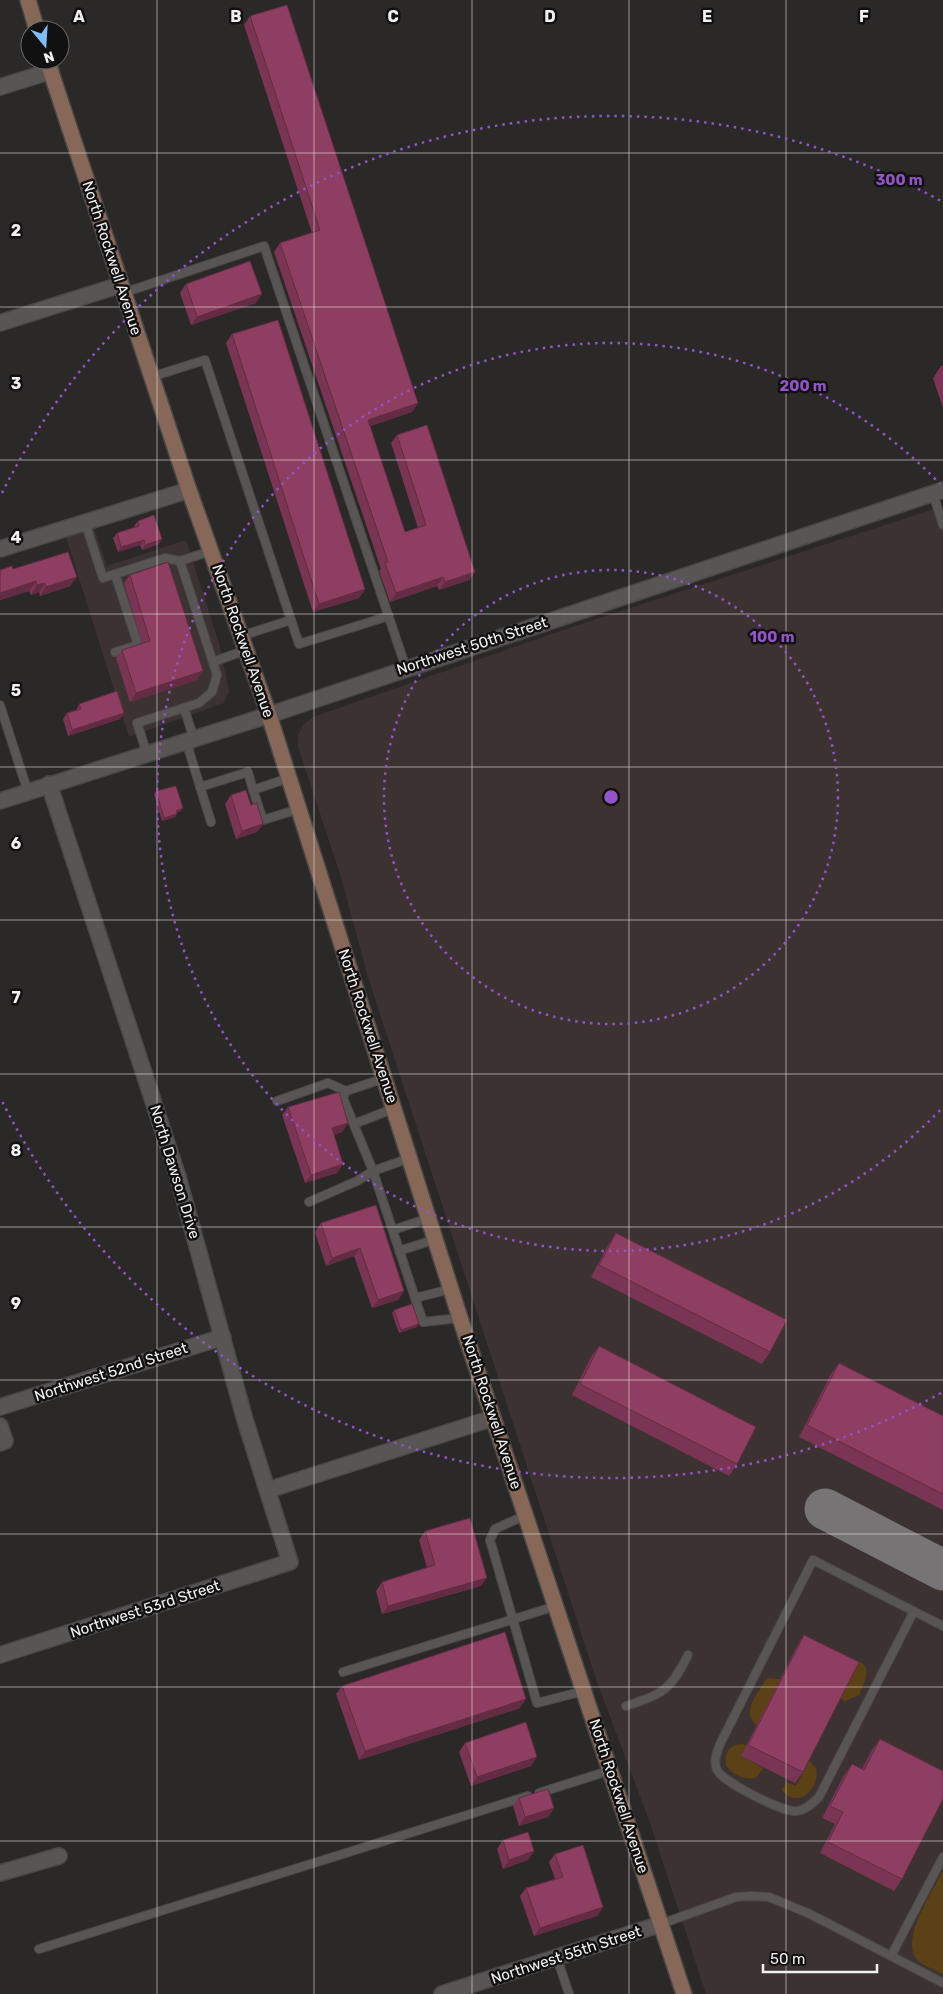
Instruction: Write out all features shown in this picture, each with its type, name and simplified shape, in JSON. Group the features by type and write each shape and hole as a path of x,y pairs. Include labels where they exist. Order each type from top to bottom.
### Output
{"main road":[{"path":"28,0 34,20"},
{"name":"North Rockwell Avenue","path":"50,70 189,490 290,778 460,1318 684,1994"}],"street":[{"path":"0,87 40,70"},
{"path":"0,323 122,289"},
{"path":"0,549 189,490"},
{"name":"Northwest 50th Street","path":"0,801 269,715 938,492"},
{"name":"North Dawson Drive","path":"49,784 178,1177 245,1420 290,1562"},
{"name":"Northwest 52nd Street","path":"0,1407 223,1337"},
{"path":"268,1490 494,1418"},
{"path":"0,1426 2,1442"},
{"name":"Northwest 53rd Street","path":"0,1655 290,1562"},
{"path":"0,1873 60,1856"},
{"name":"Northwest 55th Street","path":"442,1994 661,1924"}],"lane":[{"path":"122,289 264,246 406,668"},
{"path":"152,377 205,360 299,644 389,616"},
{"path":"938,492 943,525"},
{"path":"85,522 103,578 165,558 180,561 211,551"},
{"path":"147,754 137,723 199,703 212,692 217,675 180,561"},
{"path":"115,574 138,645 115,652"},
{"path":"213,662 244,643 291,620"},
{"path":"0,705 28,792"},
{"path":"184,708 200,787 211,822"},
{"path":"200,787 248,772 263,820 299,809"},
{"path":"253,790 290,778"},
{"path":"277,1101 328,1083 346,1091 385,1078"},
{"path":"346,1091 343,1098 373,1171 423,1322 460,1318"},
{"path":"354,1124 395,1108"},
{"path":"309,1202 357,1181 373,1171 410,1158"},
{"path":"392,1230 429,1218"},
{"path":"399,1250 436,1239"},
{"path":"415,1298 451,1288"},
{"path":"526,1515 495,1530 490,1540 537,1703 584,1691"},
{"path":"914,1612 819,1797 810,1806 798,1811 783,1809 726,1780 718,1770 715,1758 720,1744 813,1560 943,1626"},
{"path":"342,1672 556,1606"},
{"path":"626,1706 652,1698 671,1686 688,1655"},
{"path":"39,1949 611,1770"},
{"path":"891,1956 943,1857"},
{"path":"661,1924 736,1897 769,1897 810,1914 943,1983"},
{"path":"557,1958 569,1994"}],"shaded area":[{"path":"943,506 943,1994 706,1994 650,1823 598,1685 368,977 340,874 298,747 298,735 303,725 313,717 572,627"},
{"path":"94,528 107,566 186,540 219,643 229,691 224,703 129,737 66,537"},
{"path":"848,1660 862,1663 865,1667 866,1677 859,1695 845,1701 838,1698"},
{"path":"767,1678 780,1679 757,1725 752,1720 750,1708"},
{"path":"743,1744 746,1746 741,1756 763,1768 756,1778 739,1776 726,1765 726,1756 731,1747"},
{"path":"809,1761 816,1768 817,1776 815,1783 801,1798 788,1796 782,1790 786,1782 796,1786"},
{"path":"943,1871 943,1974 916,1958 912,1949 912,1938 920,1914"}],"building":[{"path":"287,5 418,403 368,420 405,532 426,525 397,435 427,425 475,572 445,582 443,577 396,593 385,563 388,562 280,243 320,230 250,16"},
{"path":"250,261 262,294 197,317 186,284"},
{"path":"278,320 365,589 319,604 232,334"},
{"path":"154,515 162,539 145,545 144,540 121,547 117,533 139,526 138,521"},
{"path":"68,552 77,577 46,587 45,583 37,585 36,581 0,593 0,570 12,566 13,569"},
{"path":"168,562 203,671 136,693 122,650 150,641 130,575"},
{"path":"117,691 124,713 72,730 67,713 81,709 79,704"},
{"path":"176,786 183,808 176,811 177,814 164,818 156,791"},
{"path":"246,790 251,805 257,803 263,824 242,831 231,795"},
{"path":"339,1092 348,1123 332,1128 343,1164 311,1175 288,1107"},
{"path":"376,1205 404,1291 378,1300 360,1248 332,1258 321,1223"},
{"path":"616,1233 787,1320 770,1352 599,1265"},
{"path":"412,1304 419,1324 401,1330 394,1310"},
{"path":"599,1346 756,1427 737,1464 580,1384"},
{"path":"839,1363 943,1416 943,1494 807,1425"},
{"path":"470,1518 487,1578 388,1606 382,1582 435,1565 425,1531"},
{"path":"505,1632 526,1699 365,1751 342,1686"},
{"path":"804,1635 859,1662 803,1772 748,1745"},
{"path":"526,1722 537,1757 477,1777 465,1743"},
{"path":"880,1739 943,1771 943,1799 902,1879 828,1842 843,1812 830,1806 852,1764 864,1770"},
{"path":"548,1789 554,1808 525,1817 519,1798"},
{"path":"528,1832 534,1851 509,1860 503,1840"},
{"path":"583,1845 603,1907 540,1928 526,1888 563,1877 555,1854"}],"taxiway":[{"path":"825,1509 943,1570"}]}
